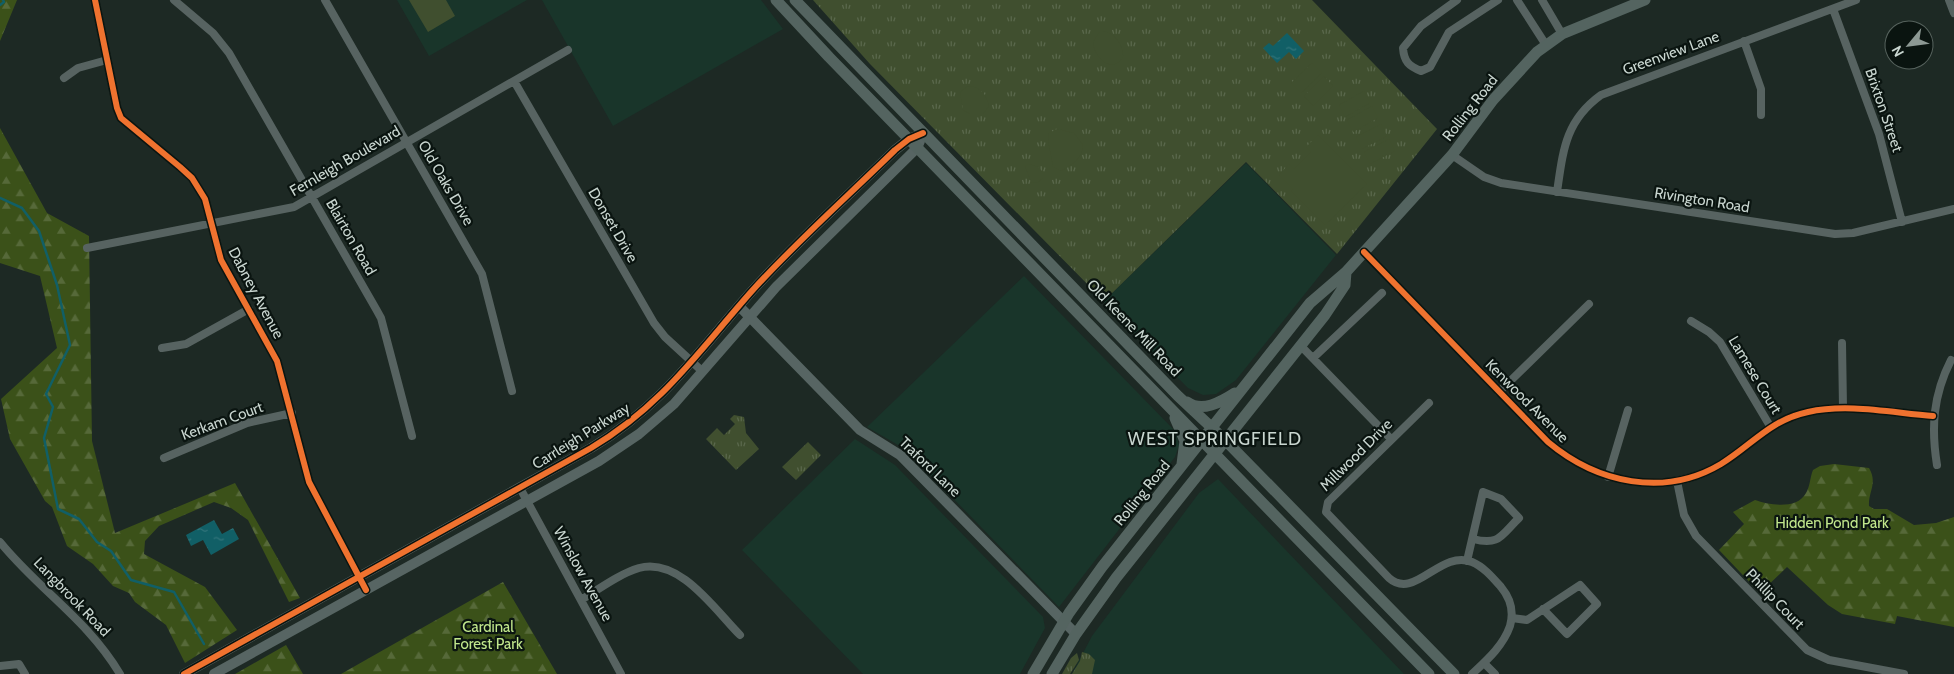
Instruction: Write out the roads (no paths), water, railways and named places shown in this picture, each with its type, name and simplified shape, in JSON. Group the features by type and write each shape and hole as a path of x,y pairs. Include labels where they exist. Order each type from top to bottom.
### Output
{"main road":[{"name":"Old Keene Mill Road","path":"776,0 917,148 1429,674"},
{"name":"Old Keene Mill Road","path":"795,0 1178,396 1225,440 1454,674"},
{"name":"Rolling Road","path":"1033,674 1064,622 1102,567 1310,303 1346,272 1452,155 1519,70 1546,45 1562,34 1645,0"},
{"name":"Rolling Road","path":"1052,674 1076,634 1116,578 1345,285 1346,272"},
{"path":"1178,396 1190,405 1200,407 1220,403 1244,387"},
{"path":"1165,401 1185,437 1185,452 1180,470"}],"street":[{"name":"Dabney Avenue","path":"95,0 121,118 192,178 205,199 221,260 278,361 309,482 366,590"},
{"name":"Blairton Road","path":"174,0 213,34 229,53 381,318 412,436"},
{"name":"Old Oaks Drive","path":"326,0 482,274 512,391"},
{"path":"1457,0 1421,26 1403,48 1404,57 1410,66 1421,70 1430,67 1449,32 1498,0"},
{"path":"1517,0 1546,45"},
{"path":"1542,0 1562,34"},
{"name":"Greenview Lane","path":"1557,192 1568,135 1576,118 1590,103 1614,89 1856,0"},
{"path":"1949,0 1954,13"},
{"name":"Brixton Street","path":"1833,9 1879,134 1902,222"},
{"path":"1744,41 1761,90 1761,115"},
{"name":"Fernleigh Boulevard","path":"87,248 212,222 286,210 312,197 568,50"},
{"path":"64,78 78,68 107,60"},
{"name":"Donset Drive","path":"514,80 654,323 665,337 702,371"},
{"name":"Carrleigh Parkway","path":"184,674 520,488 631,423 663,394 739,306 808,234 909,139 923,133"},
{"name":"Carrleigh Parkway","path":"214,674 599,461 639,434 674,404 750,316 799,263 917,148 923,133"},
{"name":"Rivington Road","path":"1452,155 1477,173 1493,181 1836,234 1853,233 1954,209"},
{"name":"Kenwood Avenue","path":"1364,252 1499,392 1561,453 1587,469 1608,477 1641,483 1677,482 1721,464 1770,426 1808,412 1843,408 1933,416"},
{"path":"1313,358 1382,293"},
{"path":"1499,392 1589,304"},
{"name":"Traford Lane","path":"739,306 860,430 900,455 1076,634"},
{"path":"162,348 186,344 249,309"},
{"name":"Lamese Court","path":"1691,321 1710,332 1720,342 1770,426"},
{"path":"1842,343 1843,408"},
{"path":"1300,345 1391,439"},
{"path":"1937,466 1933,416 1938,393 1950,360"},
{"name":"Millwood Drive","path":"1429,403 1328,502 1326,508 1328,516 1388,578 1397,584 1410,584 1449,562 1467,561"},
{"path":"1608,477 1628,410"},
{"name":"Kerkam Court","path":"164,458 248,423 292,413"},
{"name":"Phillip Court","path":"1677,482 1684,515 1696,536 1807,650 1829,660 1904,674"},
{"name":"Winslow Avenue","path":"520,488 621,674"},
{"path":"1472,674 1484,663 1504,638 1512,618 1511,603 1505,592 1481,568 1467,561 1474,539 1483,492 1501,499 1519,518 1497,540 1489,543 1474,539"},
{"name":"Langbrook Road","path":"0,542 75,615 120,674"},
{"path":"581,600 638,569 664,568 684,577 740,635"},
{"path":"1512,618 1527,620 1543,609 1580,586 1597,604 1567,634 1543,609"},
{"path":"1484,663 1495,674"},
{"path":"0,666 4,664 19,664 25,674"}],"water":[{"path":"1287,33 1304,51 1296,59 1289,52 1277,63 1263,48 1269,43 1273,46"},
{"path":"214,520 222,534 233,528 239,539 211,555 203,540 191,546 186,535"}],"waterway":[{"path":"0,5 4,2 3,0"},
{"path":"0,198 22,208 39,231 57,285 70,345 46,394 53,407 44,438 58,509 79,519 97,542 111,551 131,580 174,592 204,644"}],"district":[{"name":"WEST SPRINGFIELD","path":"1215,439"}],"park label":[{"name":"Hidden Pond Park","path":"1832,523"},
{"name":"Cardinal Forest Park","path":"488,636"}]}
